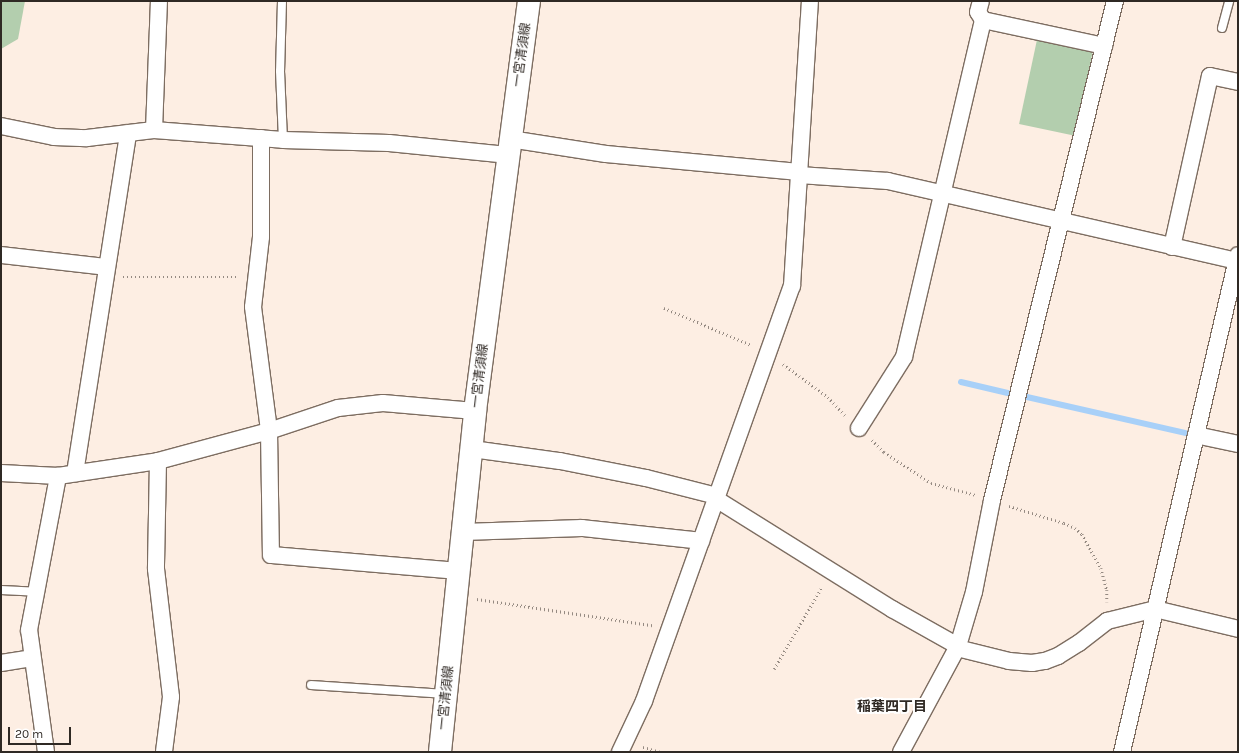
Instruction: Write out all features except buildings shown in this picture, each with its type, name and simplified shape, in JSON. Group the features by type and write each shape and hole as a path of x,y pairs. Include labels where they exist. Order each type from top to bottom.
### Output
{"main road":[{"name":"一宮清須線","path":"440,752 475,411 509,147 530,1"}],"street":[{"path":"154,130 159,1"},
{"path":"620,752 644,701 792,286 810,1"},
{"path":"859,428 904,358 983,20 978,12 981,1"},
{"path":"901,752 958,647 974,592 992,500 1115,1"},
{"path":"983,20 1104,46"},
{"path":"1172,247 1210,76 1238,82"},
{"path":"1,126 54,137 87,138 154,130 283,140 509,147 606,154 799,174 888,181 1172,247 1238,259 1122,752"},
{"path":"75,473 105,272 128,133"},
{"path":"261,138 261,237 253,307 269,431 271,555 459,571"},
{"path":"1,255 105,272"},
{"path":"1,473 58,476 158,461 269,431 338,408 383,403 475,411"},
{"path":"1196,435 1238,444"},
{"path":"472,449 560,461 646,478 716,498 892,609 958,647 995,659 1032,663 1039,662 1058,656 1107,621 1155,610 1238,629"},
{"path":"158,461 156,568 171,697 164,752"},
{"path":"46,752 29,630 58,476"},
{"path":"463,532 582,528 701,541"},
{"path":"1,662 32,658"}],"lane":[{"path":"282,1 280,71 283,140"},
{"path":"1222,28 1229,1"},
{"path":"1,590 36,592"},
{"path":"311,685 446,694"}],"path":[{"path":"105,272 257,276"},
{"path":"664,308 768,352 828,397 884,452 926,480 941,486 992,500 1064,523 1075,528 1082,534 1090,547 1103,576 1107,590 1107,621"},
{"path":"774,669 832,571"},
{"path":"457,596 670,628"}],"green space":[{"path":"1,1 25,1 18,39 1,49"},
{"path":"1038,35 1094,47 1075,136 1019,124"}],"waterway":[{"path":"961,382 1008,393"},
{"path":"1027,397 1185,433"}],"district":[{"name":"稲葉四丁目","path":"892,707"}]}
